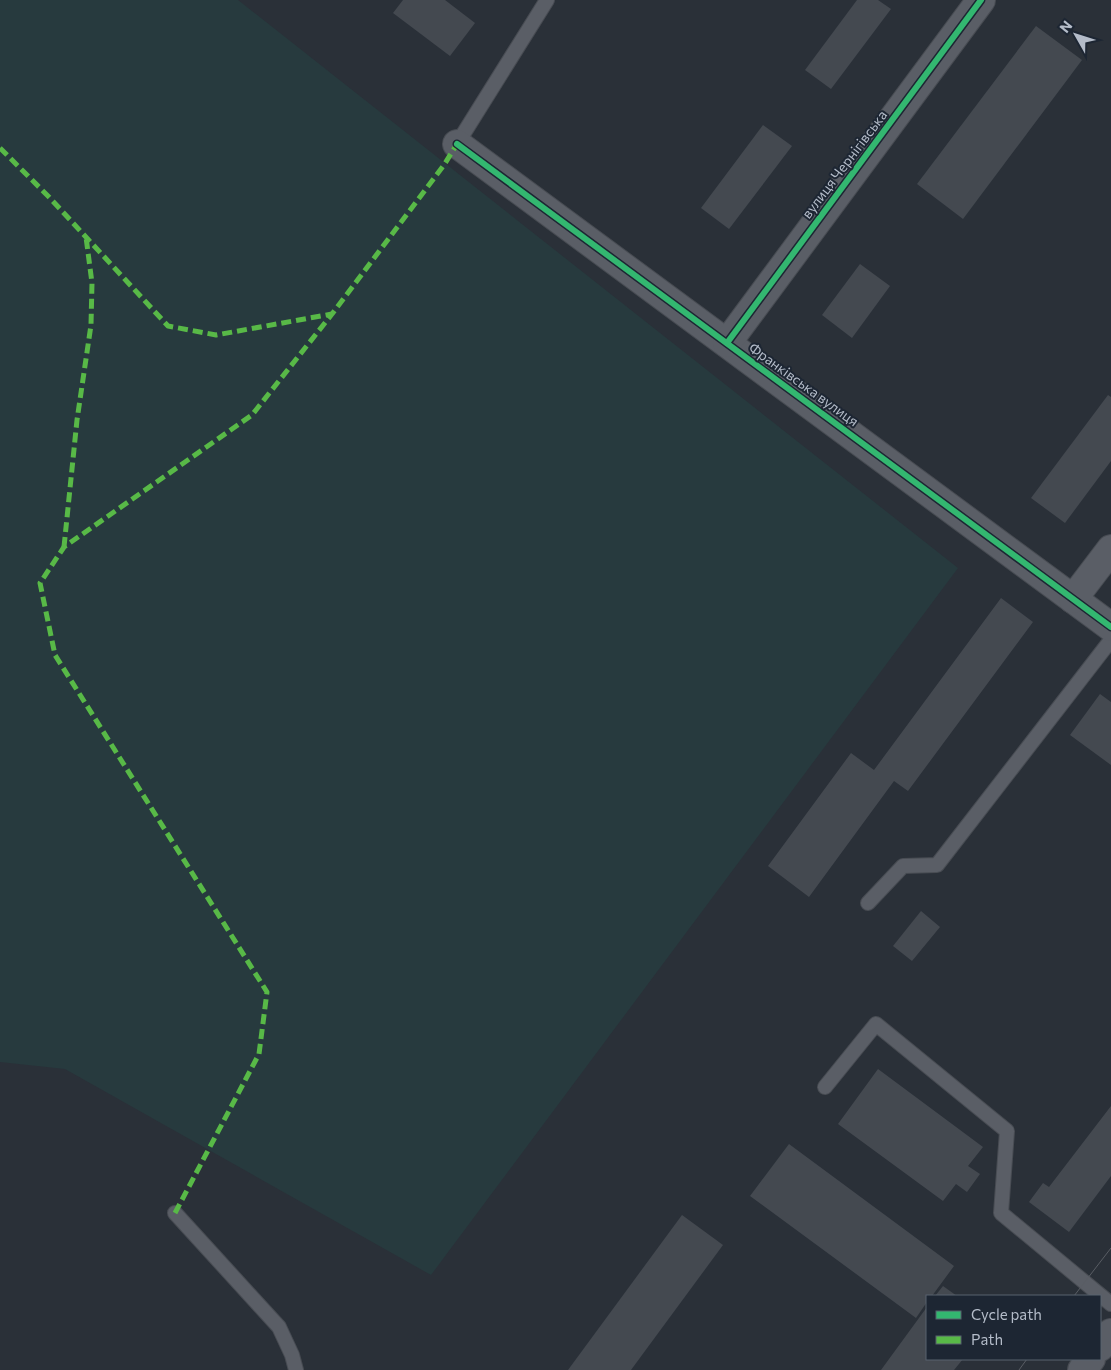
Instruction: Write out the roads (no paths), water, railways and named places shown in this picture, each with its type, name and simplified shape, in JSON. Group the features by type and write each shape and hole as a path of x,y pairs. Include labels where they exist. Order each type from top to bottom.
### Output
{"street":[{"name":"вулиця Чернігівська","path":"727,343 982,0"},
{"name":"Франківська вулиця","path":"457,144 1111,627"},
{"path":"1073,599 1111,549"},
{"path":"1101,1346 1111,1332"},
{"path":"1082,1370 1090,1360"}],"lane":[{"path":"457,144 547,0"},
{"path":"868,903 903,866 937,865 1111,640"},
{"path":"825,1087 876,1024 1007,1131 1001,1213 1100,1295"},
{"path":"176,1213 279,1327 292,1355 296,1370"},
{"path":"1101,1296 1111,1304"}],"tram line":[{"path":"1075,1295 1111,1248"},
{"path":"1019,1370 1026,1360"}]}
